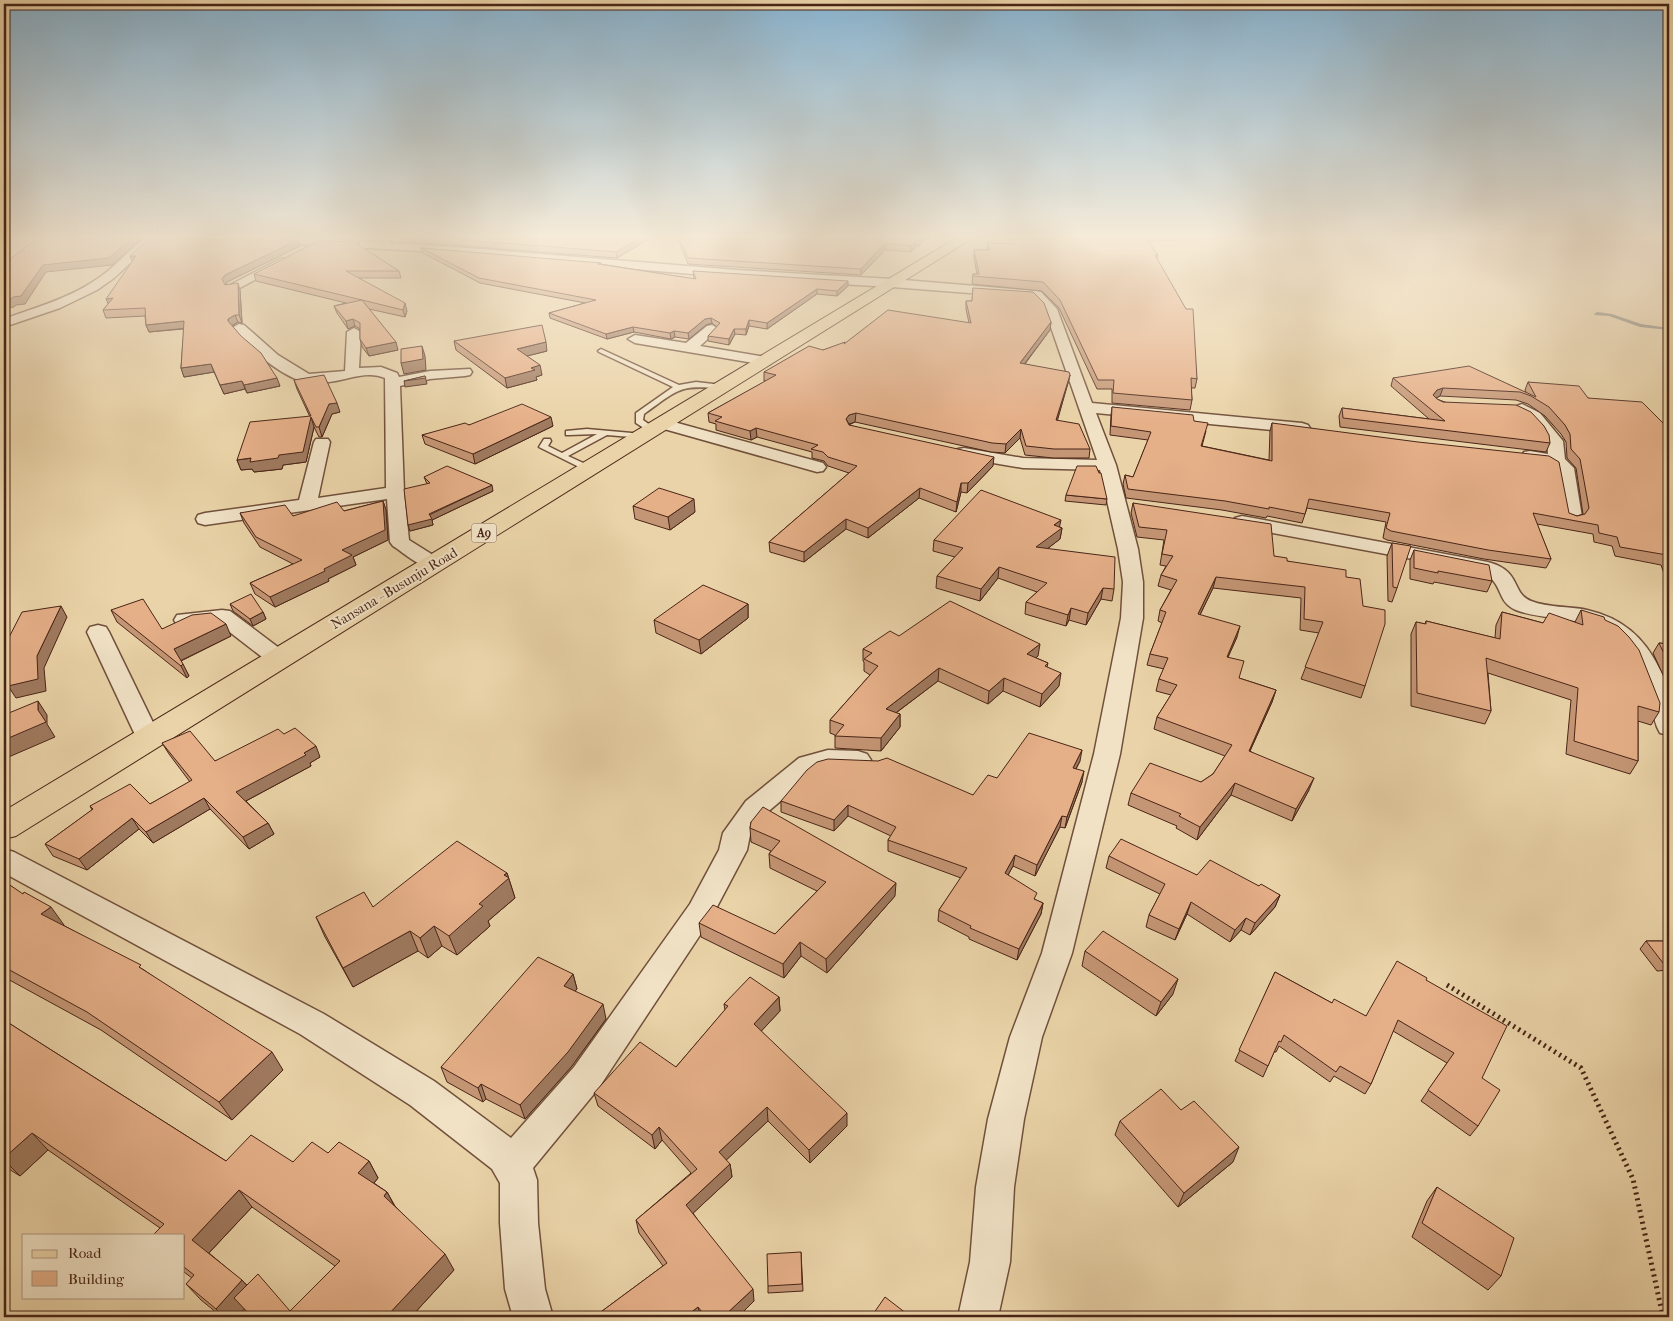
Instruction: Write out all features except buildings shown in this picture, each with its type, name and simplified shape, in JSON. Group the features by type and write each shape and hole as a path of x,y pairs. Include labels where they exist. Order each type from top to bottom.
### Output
{"main road":[{"name":"Nansana - Busunju Road","path":"4,827 863,301"}],"street":[{"path":"4,323 64,301"},
{"path":"978,1317 990,1262 995,1187 1006,1119 1026,1037 1057,953 1108,754 1132,618 1133,582 1126,505 1107,465 1052,309 1043,301"},
{"path":"239,328 260,347 302,378 318,379 352,373 381,371 392,376 395,492 400,542 434,564"},
{"path":"689,348 712,329"},
{"path":"352,373 354,332"},
{"path":"635,339 765,361"},
{"path":"393,383 430,375 465,372"},
{"path":"1506,406 1516,407 1534,416 1555,442 1557,461"},
{"path":"1087,407 1314,429"},
{"path":"653,430 817,466"},
{"path":"307,504 322,442"},
{"path":"953,451 1023,463 1107,465"},
{"path":"1517,455 1557,461 1565,468 1573,517"},
{"path":"205,519 395,492"},
{"path":"1222,518 1474,564 1498,572 1503,576 1510,596 1522,605 1606,621 1621,630 1644,656 1669,726"},
{"path":"181,620 222,616 279,659"},
{"path":"98,632 149,738"},
{"path":"512,1165 586,1078 700,912 734,850 737,833 755,808 808,764 828,759 878,761"},
{"path":"4,860 312,1024 422,1093 506,1156 519,1180 519,1223 525,1289 533,1317"}],"lane":[{"path":"601,350 678,387"},
{"path":"653,430 639,421 640,414 678,387 696,384 722,387"},
{"path":"569,433 653,430"},
{"path":"562,456 605,433"},
{"path":"547,440 543,447 589,469"}],"path":[{"path":"1447,985 1581,1068 1633,1179 1663,1317"}],"waterway":[{"path":"1597,314 1610,315 1640,325 1669,329"}]}
